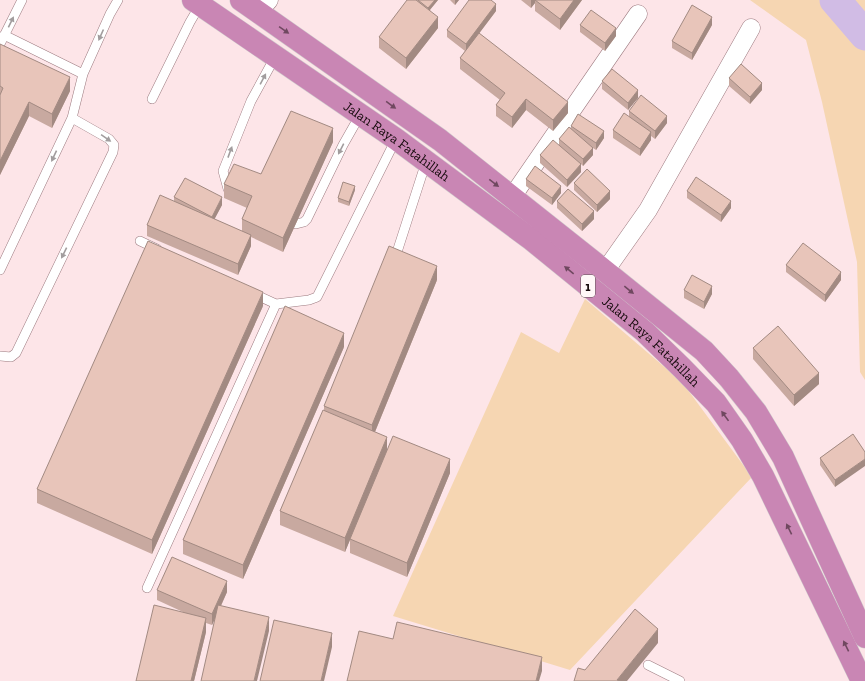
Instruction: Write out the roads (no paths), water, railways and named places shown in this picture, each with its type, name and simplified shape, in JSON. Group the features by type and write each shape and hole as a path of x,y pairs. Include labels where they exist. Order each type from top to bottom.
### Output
{"highway":[{"name":"Jalan Raya Fatahillah","path":"197,3 396,139 532,240 645,332 716,403 742,440 763,476 862,681"},
{"name":"Jalan Raya Fatahillah","path":"256,4 512,197 704,351 729,378 756,412 783,457 865,637"}],"street":[{"path":"512,197 638,14"},
{"path":"606,271 648,210 751,28"}],"lane":[{"path":"0,44 22,0"},
{"path":"0,270 72,118 83,74 110,14 118,0"},
{"path":"152,99 190,22 197,3"},
{"path":"4,35 83,74"},
{"path":"228,189 223,171 251,101 275,57"},
{"path":"296,224 301,224 306,219 360,115"},
{"path":"0,356 11,357 16,352 113,152 114,145 109,139 72,118"},
{"path":"240,287 276,304 309,300 317,297 396,139"},
{"path":"398,248 426,162"},
{"path":"140,241 168,254"},
{"path":"147,588 276,304"},
{"path":"648,665 680,681"}],"waterway":[{"path":"835,0 865,35"}]}
